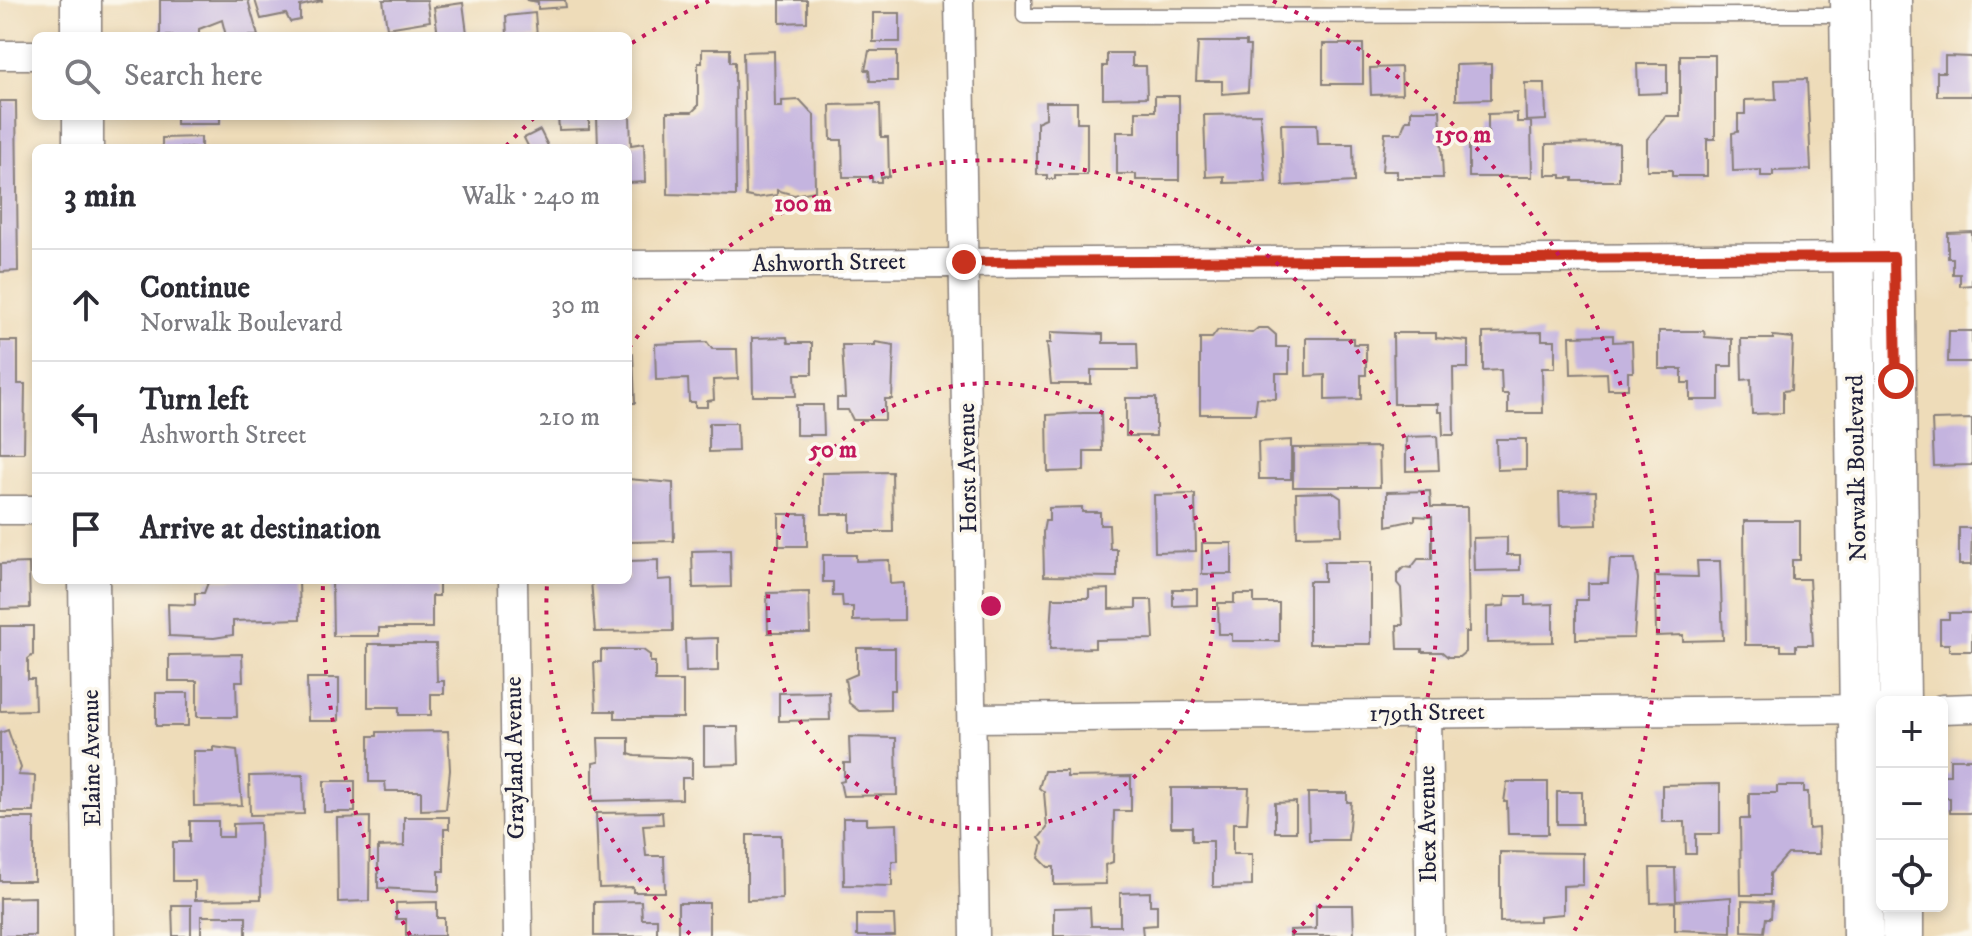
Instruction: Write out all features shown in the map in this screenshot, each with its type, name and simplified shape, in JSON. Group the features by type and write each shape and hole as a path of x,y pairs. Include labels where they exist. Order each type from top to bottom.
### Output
{"main road":[{"path":"81,0 81,32"},
{"name":"Norwalk Boulevard","path":"1891,0 1900,696"},
{"name":"Norwalk Boulevard","path":"1850,8 1854,257 1871,709 1863,936"},
{"path":"83,120 83,144"},
{"name":"Elaine Avenue","path":"89,584 94,936"},
{"path":"1903,912 1903,936"}],"street":[{"name":"Horst Avenue","path":"959,0 975,936"},
{"path":"0,55 32,55"},
{"name":"Ashworth Street","path":"632,265 1894,257"},
{"path":"0,510 32,510"},
{"name":"Grayland Avenue","path":"513,584 518,936"},
{"path":"1948,709 1972,708"},
{"name":"179th Street","path":"972,718 1871,709"},
{"name":"Ibex Avenue","path":"1427,713 1430,936"}],"lane":[{"path":"1024,0 1024,16 1269,8 1850,8"}],"building":[{"path":"160,0 248,0 257,32 225,32 222,20 199,29 199,32 160,32"},
{"path":"255,0 322,1 300,6 300,20 290,22 286,14 261,19"},
{"path":"383,0 427,0 430,21 387,28"},
{"path":"526,0 565,0 566,7 538,9 538,2"},
{"path":"780,0 807,0 807,22 780,23"},
{"path":"463,3 467,32 437,32 434,7"},
{"path":"535,13 537,32 507,32 506,16"},
{"path":"873,13 900,13 900,42 873,42"},
{"path":"1198,42 1246,42 1246,46 1250,46 1248,92 1222,94 1222,81 1196,81"},
{"path":"1323,44 1363,44 1363,84 1323,84"},
{"path":"702,49 730,49 730,62 735,62 736,196 668,194 667,112 692,112 698,106 698,63 702,63"},
{"path":"774,51 775,107 782,107 782,101 800,100 814,115 815,191 794,195 777,190 777,195 756,198 746,196 743,52"},
{"path":"869,51 897,51 897,81 870,81 869,70 865,70"},
{"path":"1107,53 1132,53 1132,66 1146,66 1147,97 1103,98 1103,66 1107,66"},
{"path":"1680,55 1715,55 1715,139 1707,139 1707,176 1672,176 1672,170 1647,170 1647,139 1666,116 1680,116"},
{"path":"1945,56 1972,57 1972,96 1937,96 1937,72 1945,72"},
{"path":"1491,64 1491,99 1456,100 1456,65"},
{"path":"1637,64 1667,64 1667,93 1638,94"},
{"path":"1401,67 1402,94 1371,95 1370,68"},
{"path":"1807,79 1811,170 1773,171 1773,176 1761,176 1761,170 1733,171 1732,133 1738,132 1738,114 1745,114 1745,100 1776,99 1775,80"},
{"path":"1525,83 1545,83 1546,120 1526,121"},
{"path":"1155,96 1179,96 1179,180 1136,180 1136,174 1117,174 1117,132 1136,132 1136,111 1155,111"},
{"path":"0,101 16,101 18,271 0,272"},
{"path":"1046,102 1077,102 1077,122 1087,122 1087,175 1055,175 1055,179 1047,179 1047,175 1037,175 1037,122 1046,118"},
{"path":"880,104 881,137 888,137 889,177 881,177 881,182 872,182 872,177 843,177 842,140 831,140 830,105"},
{"path":"1411,110 1440,110 1443,178 1397,178 1397,171 1382,171 1385,133 1401,133 1406,120 1411,120"},
{"path":"1517,113 1517,122 1531,122 1532,177 1469,177 1469,140 1488,140 1488,114"},
{"path":"1260,114 1266,182 1224,183 1224,176 1206,177 1204,115"},
{"path":"176,120 220,120 220,124 176,124"},
{"path":"558,120 589,120 589,129 559,130"},
{"path":"597,120 630,120 631,144 598,144"},
{"path":"1281,124 1317,124 1318,144 1353,144 1354,182 1283,186"},
{"path":"540,130 547,144 527,144 524,138"},
{"path":"201,137 201,144 162,144 162,138"},
{"path":"644,143 645,182 632,183 632,145"},
{"path":"1619,143 1619,181 1573,181 1573,178 1561,178 1561,175 1546,175 1546,144"},
{"path":"1972,232 1972,285 1960,286 1960,274 1953,274 1953,258 1948,258 1948,233"},
{"path":"1258,328 1268,328 1276,335 1276,347 1289,347 1289,373 1276,373 1276,399 1257,398 1255,414 1200,414 1200,338 1212,338 1218,330 1252,333"},
{"path":"1659,331 1704,331 1705,337 1732,339 1732,366 1719,366 1719,400 1690,400 1690,383 1682,383 1682,369 1659,369"},
{"path":"1949,331 1972,331 1972,362 1948,362"},
{"path":"1051,332 1103,334 1103,343 1137,343 1138,370 1091,370 1091,384 1051,384 1047,343 1051,343"},
{"path":"1542,332 1542,340 1555,340 1555,368 1542,368 1543,413 1508,413 1508,394 1502,394 1501,370 1483,371 1483,333"},
{"path":"1393,333 1436,333 1436,338 1468,341 1468,368 1453,368 1454,435 1443,435 1442,412 1438,412 1438,404 1394,404"},
{"path":"1613,335 1613,342 1632,341 1633,372 1628,372 1628,389 1608,389 1607,373 1571,374 1570,336"},
{"path":"1773,336 1793,338 1791,390 1783,391 1783,413 1752,414 1751,379 1742,380 1741,339 1773,339"},
{"path":"787,337 788,343 812,343 812,374 795,374 796,396 753,396 752,338"},
{"path":"1306,338 1353,338 1353,344 1366,344 1366,375 1361,375 1361,399 1325,400 1325,375 1306,376"},
{"path":"0,341 18,341 18,384 25,384 24,453 0,453"},
{"path":"707,342 712,349 737,349 738,379 713,380 714,400 707,401 707,407 695,407 695,402 689,402 688,379 656,380 655,344"},
{"path":"875,342 894,345 892,399 885,399 885,420 853,420 848,410 837,410 837,398 845,398 842,345 875,345"},
{"path":"632,354 633,354 635,403 632,403"},
{"path":"1126,398 1156,398 1156,436 1126,436"},
{"path":"796,405 823,405 824,435 796,435"},
{"path":"1101,413 1102,451 1084,451 1084,471 1048,472 1047,415"},
{"path":"1972,419 1972,465 1934,466 1932,420"},
{"path":"709,423 737,423 738,451 709,452"},
{"path":"1437,436 1439,470 1406,471 1406,437"},
{"path":"1496,439 1526,439 1526,469 1497,470"},
{"path":"1291,440 1291,479 1259,479 1258,442"},
{"path":"1379,447 1380,487 1293,487 1293,448"},
{"path":"892,472 893,532 850,532 850,514 822,514 822,473"},
{"path":"632,479 673,483 674,541 632,542"},
{"path":"1430,491 1431,507 1467,507 1469,632 1465,632 1465,652 1459,657 1448,657 1442,652 1422,652 1422,649 1398,649 1397,625 1403,625 1397,574 1404,567 1411,568 1418,559 1432,559 1432,517 1415,516 1415,520 1387,526 1387,492"},
{"path":"1596,491 1597,525 1560,526 1559,492"},
{"path":"1332,492 1341,498 1342,535 1297,536 1296,493"},
{"path":"1195,494 1196,551 1155,552 1154,495"},
{"path":"1082,507 1082,512 1100,512 1100,525 1109,525 1110,549 1117,549 1117,577 1044,576 1043,532 1045,521 1049,521 1049,508"},
{"path":"779,514 807,514 807,546 779,546"},
{"path":"1744,521 1800,521 1800,560 1792,560 1792,579 1809,579 1813,645 1796,645 1796,651 1781,651 1781,645 1745,645"},
{"path":"1959,528 1972,528 1971,565 1959,565"},
{"path":"1507,537 1507,555 1520,555 1520,570 1474,571 1473,538"},
{"path":"1202,543 1232,543 1232,574 1202,574"},
{"path":"730,550 731,587 693,588 692,551"},
{"path":"823,555 856,555 856,561 889,560 890,584 904,583 904,620 853,621 853,607 843,607 842,596 833,596 833,582 823,582"},
{"path":"1610,559 1635,559 1638,579 1634,638 1576,639 1576,600 1588,600 1588,583 1608,583"},
{"path":"658,560 658,580 672,579 673,631 595,632 591,584 632,584 632,561"},
{"path":"1697,561 1720,561 1723,640 1683,641 1683,635 1656,636 1655,576 1698,577"},
{"path":"1324,562 1371,562 1371,644 1309,644 1309,581 1324,581"},
{"path":"29,563 30,608 0,609 0,564"},
{"path":"207,584 299,584 300,619 233,621 233,635 214,638 169,636 168,604 195,605 195,593 204,593"},
{"path":"332,584 439,584 439,596 432,596 432,628 379,628 379,636 333,636"},
{"path":"1109,589 1109,609 1136,608 1136,600 1152,600 1154,639 1095,640 1095,648 1050,649 1053,598 1089,598 1089,590"},
{"path":"1173,589 1197,589 1197,605 1173,606"},
{"path":"809,592 810,633 768,633 767,593"},
{"path":"1234,594 1254,594 1254,603 1279,603 1279,641 1232,641 1232,634 1219,634 1218,603 1234,603"},
{"path":"1506,596 1526,596 1526,605 1553,604 1553,642 1487,643 1487,607 1504,606"},
{"path":"1949,613 1972,613 1972,651 1949,651 1949,644 1940,644 1940,619 1949,619"},
{"path":"0,626 33,626 33,655 28,659 28,679 34,679 35,710 0,711"},
{"path":"718,638 718,671 686,672 685,639"},
{"path":"368,644 436,644 437,681 444,681 444,694 431,694 431,715 399,715 399,707 368,707"},
{"path":"857,648 895,648 895,690 890,690 890,710 859,711 849,703 845,679 857,674"},
{"path":"601,650 643,650 650,655 650,662 655,662 655,681 683,681 683,718 615,718 615,711 596,711 594,662 601,662"},
{"path":"242,654 243,681 236,681 237,717 197,717 197,681 169,681 169,655"},
{"path":"307,678 339,678 339,721 308,721"},
{"path":"829,692 830,720 779,721 779,693"},
{"path":"156,693 188,693 188,726 156,726"},
{"path":"704,727 738,727 739,764 704,765"},
{"path":"8,730 21,768 18,775 35,776 34,812 0,812 0,733"},
{"path":"448,731 450,770 446,809 421,810 421,791 386,791 385,782 369,782 369,736 377,736 377,732"},
{"path":"849,737 896,738 897,795 843,796 840,782 844,781 844,763 850,763"},
{"path":"598,738 629,738 629,754 635,756 692,758 692,778 682,778 682,799 593,801 593,763 599,762"},
{"path":"213,747 237,750 242,805 194,806 193,751 213,751"},
{"path":"1950,759 1972,759 1972,813 1950,813"},
{"path":"1044,771 1067,771 1067,777 1131,776 1131,811 1114,811 1113,862 1105,865 1106,884 1054,885 1054,867 1048,867 1039,858 1043,843 1039,838 1047,828 1044,792 1039,788"},
{"path":"303,775 304,814 250,815 249,776"},
{"path":"324,781 355,781 355,812 324,812"},
{"path":"1507,782 1548,782 1548,834 1508,834 1507,802 1504,802"},
{"path":"1720,784 1720,834 1696,834 1696,854 1686,854 1685,822 1662,822 1662,785"},
{"path":"1777,786 1804,786 1804,792 1808,792 1809,829 1818,828 1819,854 1788,854 1770,874 1770,895 1741,895 1740,819 1749,819 1749,793 1777,793"},
{"path":"1171,788 1249,788 1247,823 1233,823 1233,854 1252,854 1252,886 1213,887 1213,841 1192,841 1192,827 1171,827"},
{"path":"1557,792 1582,792 1582,824 1557,824"},
{"path":"1308,793 1347,793 1347,802 1351,802 1348,840 1309,840"},
{"path":"1296,802 1296,832 1275,832 1275,803"},
{"path":"662,812 663,824 643,825 646,856 664,856 665,892 633,892 633,887 599,888 596,813"},
{"path":"370,817 369,901 338,902 337,818"},
{"path":"404,817 449,817 449,829 444,829 444,871 439,871 439,891 378,888 378,847 404,846"},
{"path":"0,818 34,818 34,881 0,881"},
{"path":"843,818 867,818 867,825 897,824 898,861 892,861 892,886 844,885"},
{"path":"190,821 218,821 218,837 233,837 233,824 260,823 261,899 195,900 195,881 173,881 173,842 190,842"},
{"path":"747,835 781,835 782,899 747,900"},
{"path":"1500,852 1583,853 1583,885 1563,886 1563,914 1539,916 1539,921 1500,922"},
{"path":"1650,868 1675,868 1676,901 1731,897 1731,932 1675,930 1675,902 1651,903"},
{"path":"1150,892 1150,905 1157,905 1157,925 1142,926 1143,936 1054,936 1054,908 1090,907 1091,926 1120,926 1120,893"},
{"path":"35,897 35,936 0,936 0,898"},
{"path":"641,901 642,919 657,919 657,936 594,936 594,902"},
{"path":"1742,901 1772,902 1771,918 1766,918 1764,932 1742,931"},
{"path":"437,902 437,918 444,918 444,936 406,936 406,919 396,919 396,903"},
{"path":"678,903 709,903 709,936 678,936"},
{"path":"172,905 191,905 191,936 173,936"},
{"path":"1316,905 1353,905 1354,936 1290,936 1290,930 1316,929"},
{"path":"857,915 894,915 895,936 857,936"},
{"path":"201,916 246,916 246,936 201,936"}],"route":[{"path":"964,262 1894,257 1896,381"}]}
